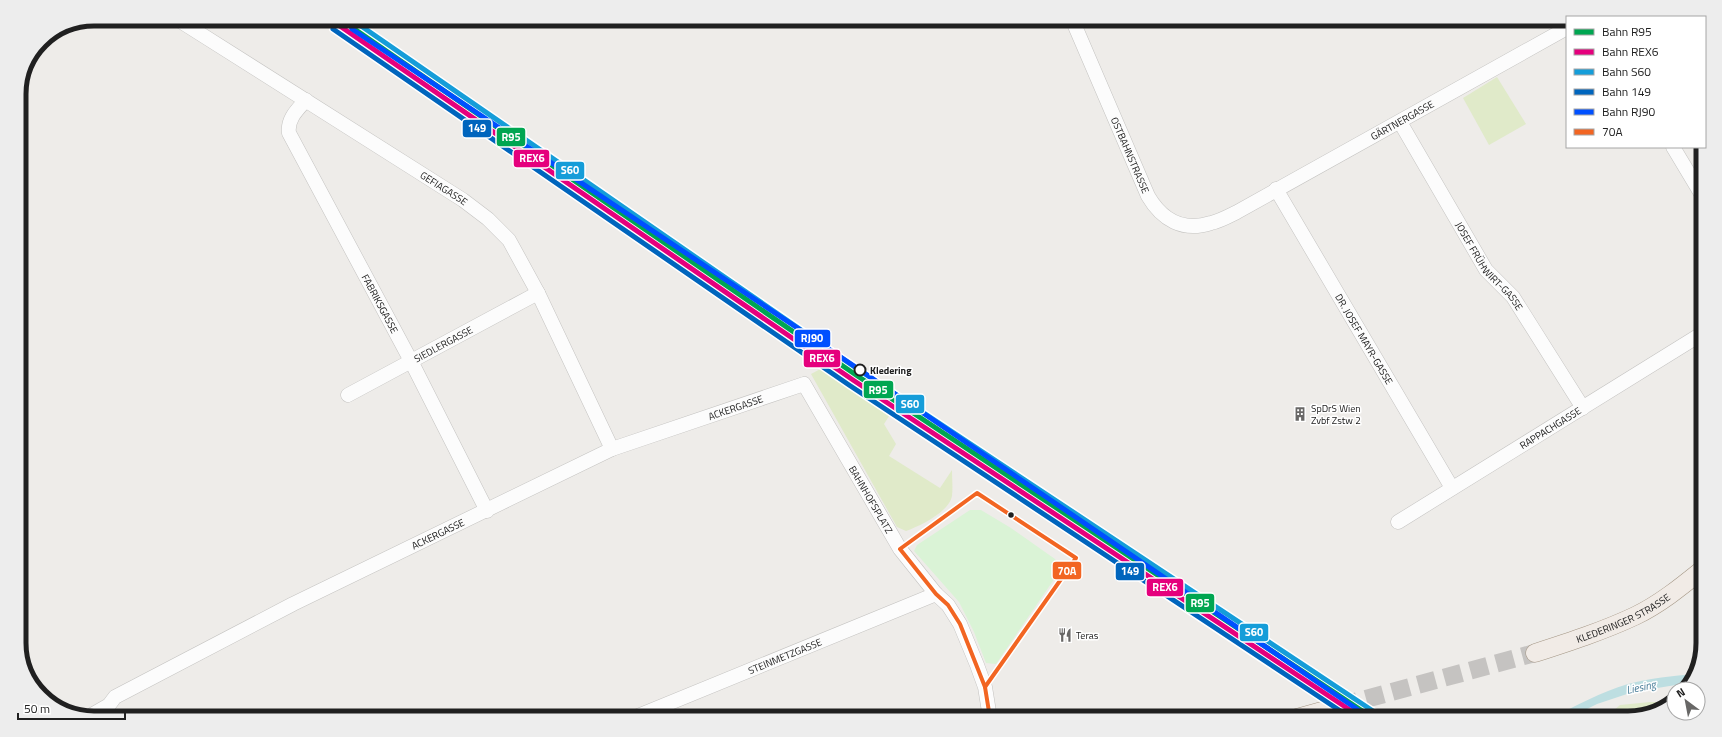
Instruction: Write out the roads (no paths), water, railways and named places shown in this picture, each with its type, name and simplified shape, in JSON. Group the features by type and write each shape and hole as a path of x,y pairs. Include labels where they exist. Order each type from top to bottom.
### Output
{"main road":[{"name":"KLEDERINGER STRASSE","path":"1535,653 1587,636 1636,616 1673,593 1696,575"},
{"path":"1322,711 1340,706"}],"street":[{"name":"GEFIAGASSE","path":"187,26 463,200 488,218 509,240 538,293 612,449"},
{"name":"OSTBAHNSTRASSE","path":"1075,26 1148,196 1160,214 1170,221 1193,226 1212,223 1237,212"},
{"name":"GÄRTNERGASSE","path":"1237,212 1566,29"},
{"name":"FABRIKSGASSE","path":"306,100 295,113 288,125 289,133 411,361 487,511"},
{"name":"JOSEF FRÜHWIRT-GASSE","path":"1400,122 1486,270 1512,297 1583,408"},
{"path":"1674,148 1696,185"},
{"name":"DR. JOSEF MAYR-GASSE","path":"1276,189 1452,488"},
{"name":"SIEDLERGASSE","path":"348,395 538,293"},
{"name":"RAPPACHGASSE","path":"1398,522 1696,337"},
{"name":"ACKERGASSE","path":"110,711 115,697 286,608 612,449 804,384"},
{"name":"BAHNHOFSPLATZ","path":"804,384 900,549 936,594 948,605 963,630 985,688 989,711"},
{"name":"STEINMETZGASSE","path":"651,711 936,594"}],"water":[{"name":"Liesing","path":"1688,675 1684,681 1666,681 1666,687 1633,692 1597,704 1583,711 1565,711 1618,687 1653,679"}],"tunnel":[{"path":"1340,706 1535,653"}],"rail line":[{"name":"REX6","path":"340,26 853,380 1351,711"},
{"name":"R95","path":"350,26 856,375 1362,711"},
{"name":"S60","path":"361,26 859,370 1373,711"},
{"name":"149","path":"333,29 849,385 1340,711"},
{"name":"RJ90","path":"352,29 860,370 1360,711"}],"place":[{"name":"Kledering","path":"860,370"},
{"name":"SpDrS Wien Zvbf Zstw 2","path":"1300,414"},
{"name":"Teras","path":"1065,635"}]}
